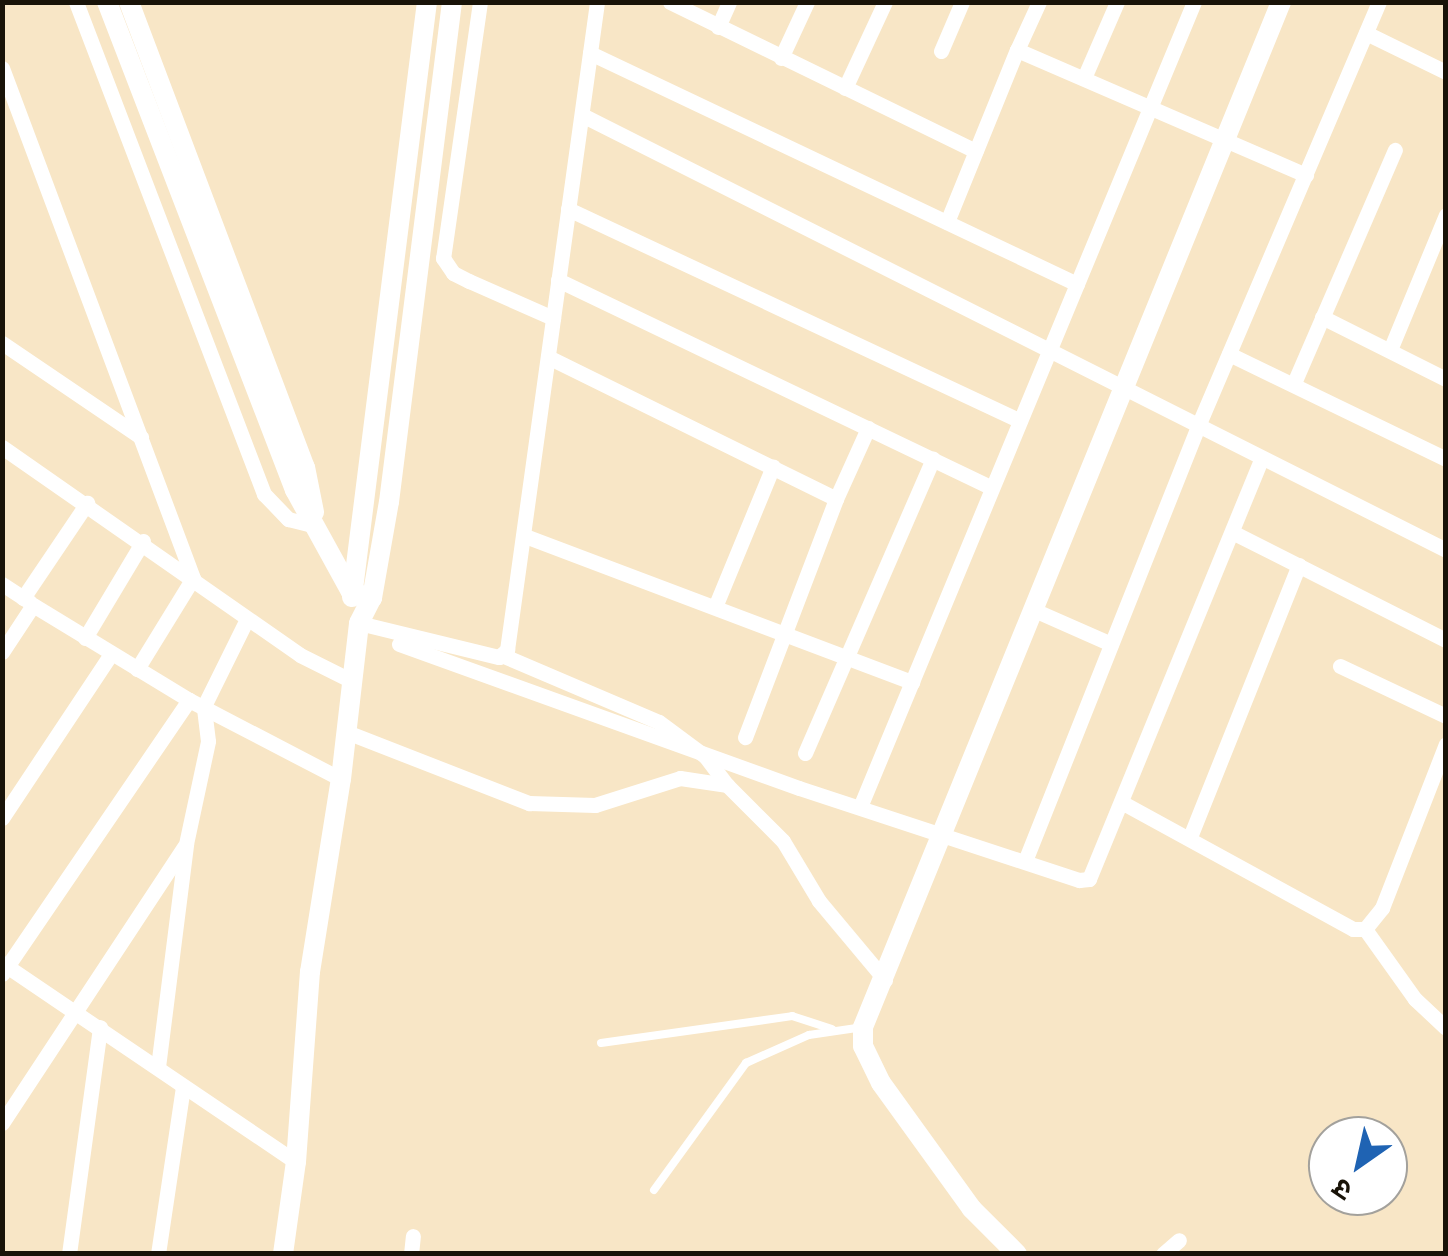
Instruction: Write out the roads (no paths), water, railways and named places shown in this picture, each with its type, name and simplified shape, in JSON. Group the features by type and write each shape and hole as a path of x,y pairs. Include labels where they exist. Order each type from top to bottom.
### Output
{"street":[{"path":"76,2 264,494 288,519 316,526"},
{"path":"108,2 273,434 351,592 359,624"},
{"path":"129,2 306,467 316,526"},
{"path":"351,592 427,2"},
{"path":"283,1254 296,1162 310,972 341,779 359,624 372,598 452,2"},
{"path":"446,266 444,233 480,2"},
{"path":"504,656 525,536 597,2"},
{"path":"670,2 976,152"},
{"path":"718,27 730,2"},
{"path":"782,58 807,2"},
{"path":"845,88 885,2"},
{"path":"940,52 962,2"},
{"path":"947,222 1039,2"},
{"path":"1084,78 1117,2"},
{"path":"860,807 1046,350 1194,2"},
{"path":"1017,1254 972,1209 881,1083 863,1046 863,1027 946,834 1122,388 1281,2"},
{"path":"1025,861 1198,426 1379,2"},
{"path":"1366,32 1446,72"},
{"path":"1018,50 1306,175"},
{"path":"590,53 1077,284"},
{"path":"2,68 193,578"},
{"path":"582,114 1446,550"},
{"path":"1294,383 1395,150"},
{"path":"568,209 1020,421"},
{"path":"1390,350 1446,215"},
{"path":"419,265 446,266 469,281 553,318"},
{"path":"558,280 992,488"},
{"path":"1322,317 1446,379"},
{"path":"2,343 141,437"},
{"path":"1229,354 1446,459"},
{"path":"548,357 836,499"},
{"path":"746,737 782,633 868,428"},
{"path":"2,447 143,541 300,655 350,680"},
{"path":"399,644 705,756 1079,880 1089,879 1262,458"},
{"path":"804,753 932,459"},
{"path":"715,608 773,466"},
{"path":"2,652 87,503"},
{"path":"1232,532 1446,640"},
{"path":"525,536 912,682"},
{"path":"85,638 143,541"},
{"path":"1190,837 1300,565"},
{"path":"137,668 193,578"},
{"path":"2,584 196,703 341,779"},
{"path":"351,592 372,598"},
{"path":"1034,610 1111,644"},
{"path":"247,619 196,703 4,968 100,1027 296,1162"},
{"path":"359,624 504,656 659,722 705,756 727,785 783,841 819,900 885,980"},
{"path":"2,818 111,654"},
{"path":"1340,666 1446,716"},
{"path":"158,1067 186,844 208,741 196,703"},
{"path":"344,731 530,803 595,805 666,779 727,785"},
{"path":"1123,803 1353,929 1365,928 1382,908 1446,744"},
{"path":"3,1126 74,1010 186,844"},
{"path":"1365,928 1416,999 1446,1028"},
{"path":"68,1254 100,1027"},
{"path":"158,1254 183,1087"},
{"path":"411,1254 413,1236"},
{"path":"1163,1254 1178,1240"}],"lane":[{"path":"601,1043 777,1016 802,1018 832,1029"},
{"path":"654,1190 746,1064 832,1029 863,1027"}]}
